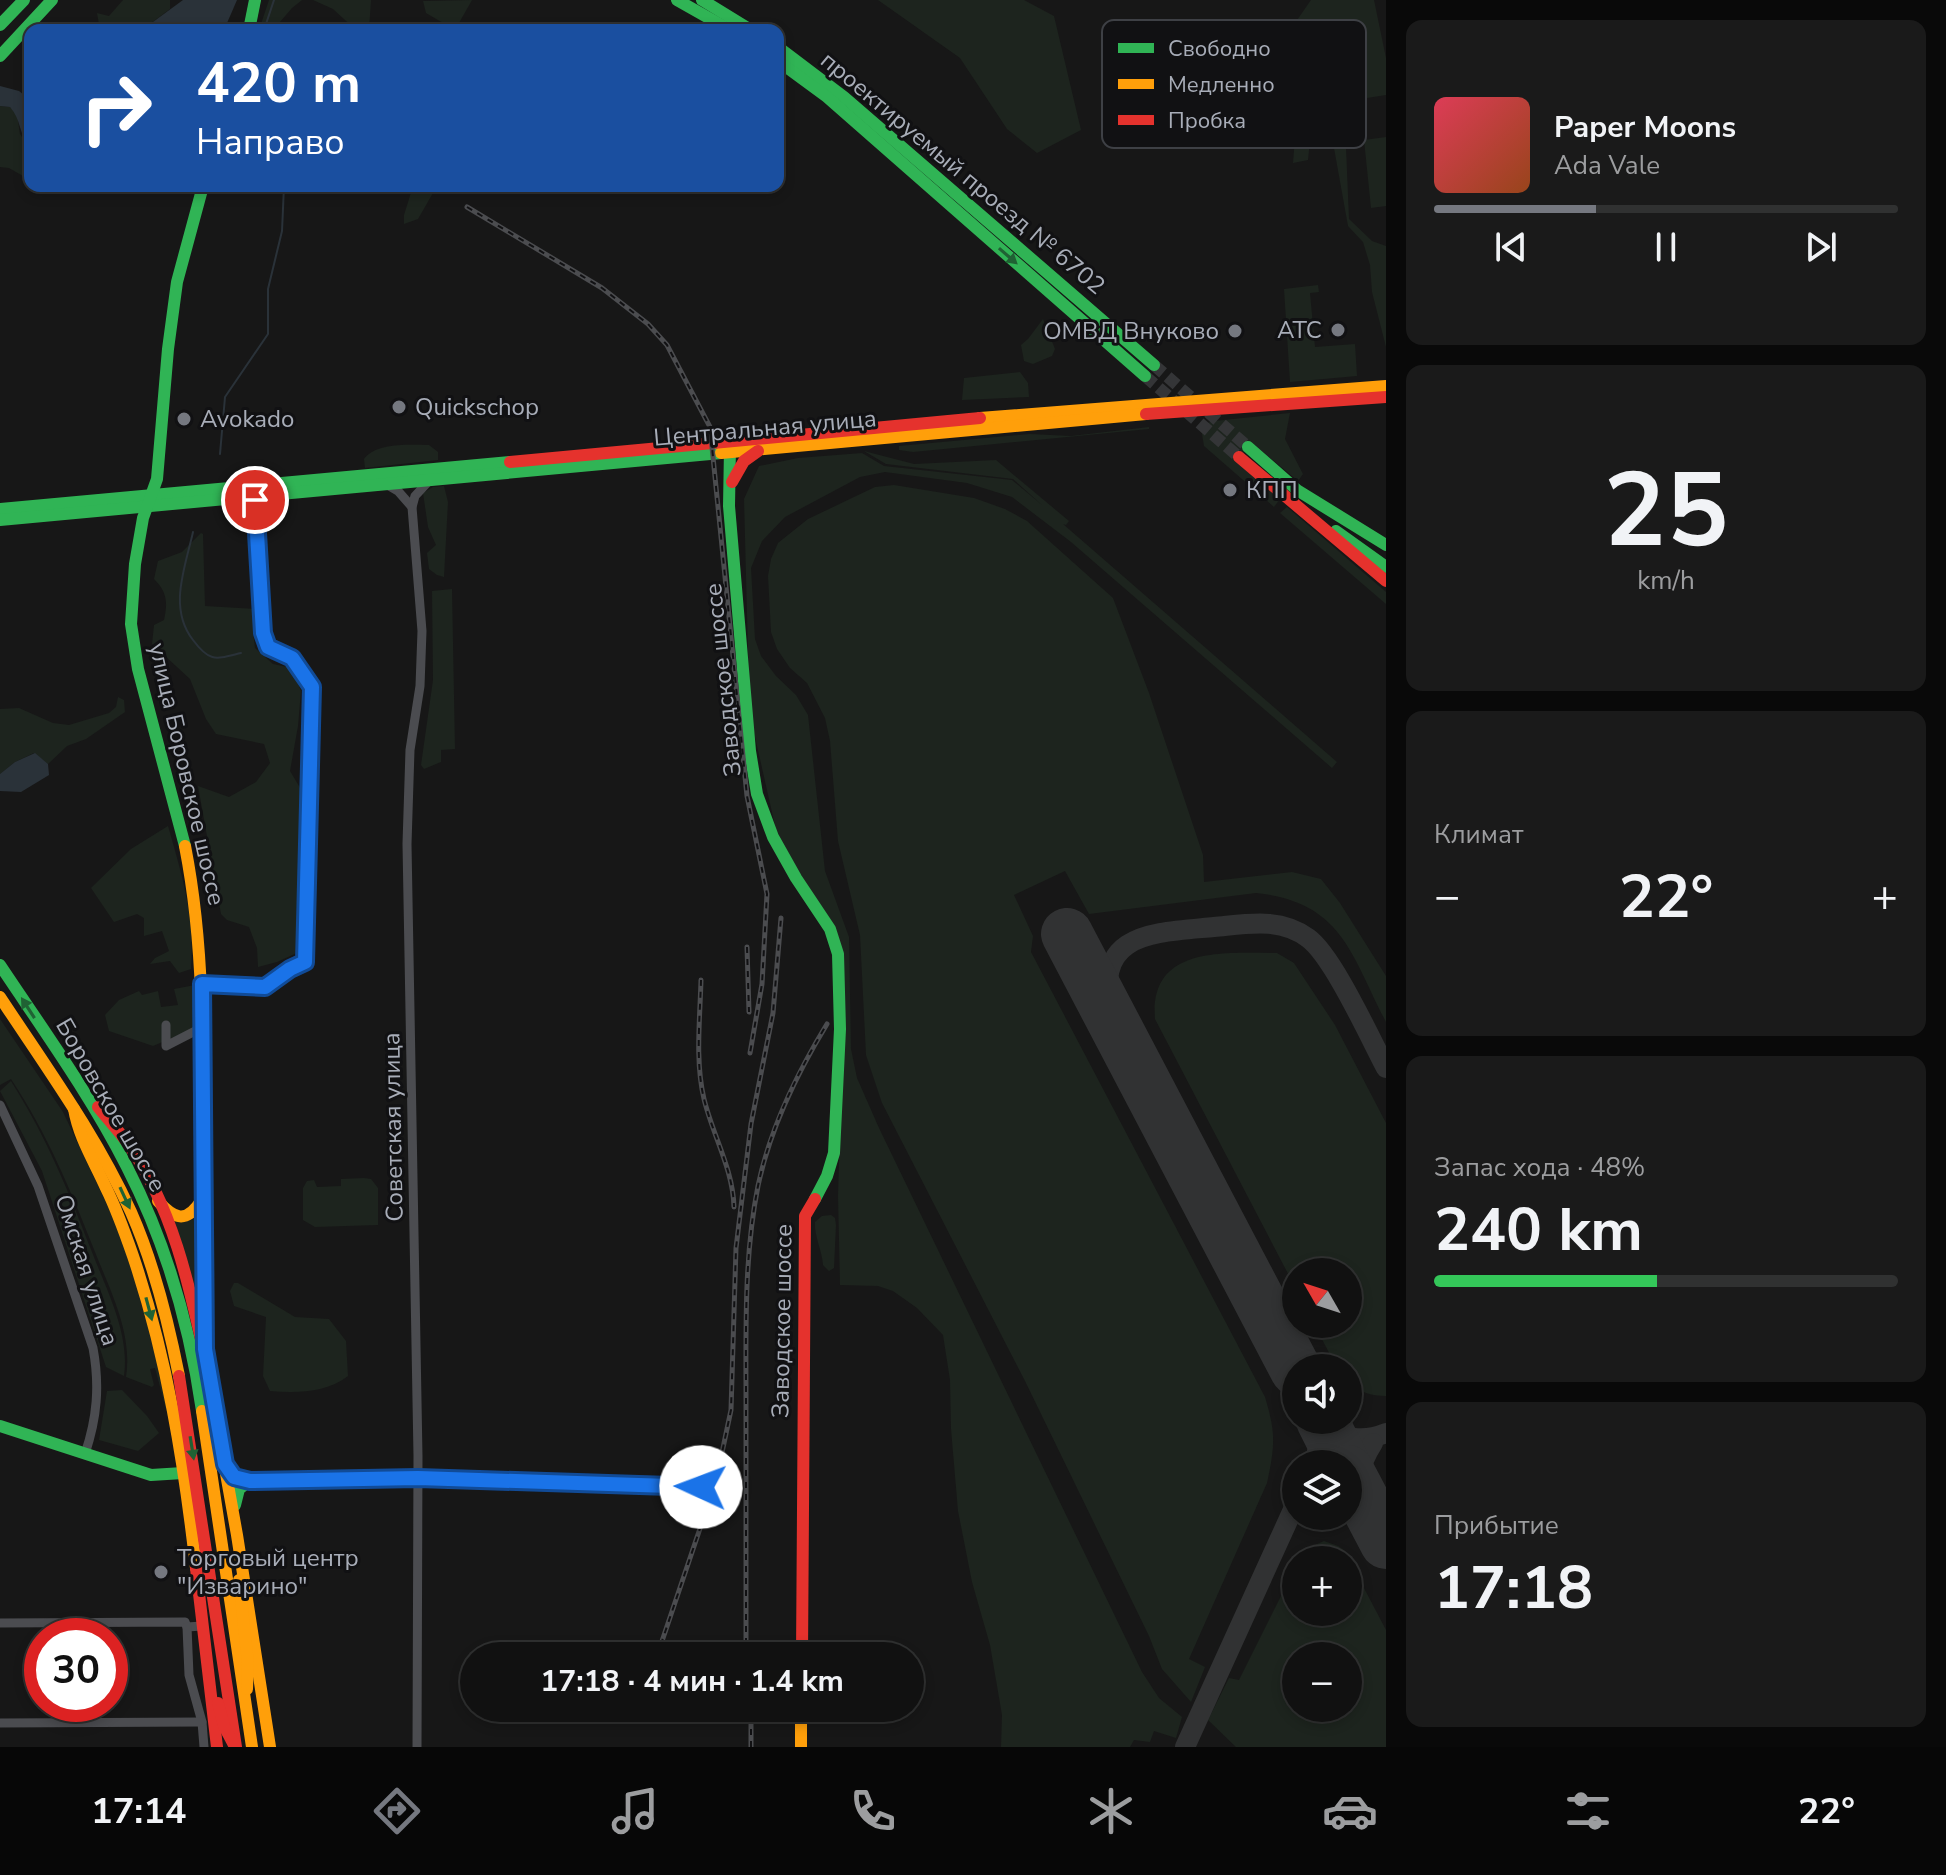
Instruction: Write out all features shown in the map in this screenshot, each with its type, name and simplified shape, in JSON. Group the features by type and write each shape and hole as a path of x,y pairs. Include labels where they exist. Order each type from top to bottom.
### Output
{"main road":[{"path":"1,24 24,0"},
{"path":"250,24 257,0"},
{"path":"677,0 719,24"},
{"path":"702,0 741,24"},
{"path":"29,24 48,3"},
{"path":"0,56 24,30"},
{"name":"проектируемый проезд № 6702","path":"784,52 844,97 1154,365"},
{"name":"проектируемый проезд № 6702","path":"784,65 827,97 1145,376"},
{"name":"улица Боровское шоссе","path":"201,192 177,282 157,479 141,524 134,571 132,637 189,862 197,914 203,1027 205,1349"},
{"name":"Центральная улица","path":"150,501 255,497 1114,406 1386,386"},
{"name":"Центральная улица","path":"150,501 732,448 761,450 1386,397"},
{"name":"Заводское шоссе","path":"732,448 729,492 750,751 757,794 773,837 830,929 838,954 840,1029 834,1153 827,1176 805,1216 802,1642"},
{"path":"729,492 741,464 761,450"},
{"path":"1386,545 1297,490 1244,452 1299,508 1386,581"},
{"path":"0,509 150,501"},
{"path":"0,520 150,501"},
{"path":"1299,508 1357,544 1386,567"},
{"name":"Боровское шоссе","path":"0,965 87,1097 142,1197 169,1266 201,1401 247,1696 252,1747"},
{"name":"Боровское шоссе","path":"0,997 73,1106 118,1184 159,1287 171,1333 193,1451 236,1747"},
{"path":"87,1097 107,1117 131,1150 158,1201 185,1273 205,1349 270,1747"},
{"path":"73,1106 76,1125 112,1198 143,1283 163,1361 183,1473 217,1747"},
{"path":"158,1201 175,1217 188,1216 199,1206 202,1187"},
{"path":"0,1426 155,1476 183,1473"},
{"path":"225,1464 234,1477 250,1481"},
{"path":"234,1512 239,1489 250,1481"},
{"path":"239,1543 240,1604 248,1663 247,1696"},
{"path":"209,1673 224,1726 236,1747"},
{"path":"801,1722 801,1747"}],"street":[{"path":"386,484 398,491 412,507 421,487 431,480"},
{"path":"202,984 265,987 305,962 312,687 292,658 268,647 263,633 255,497"},
{"name":"Советская улица","path":"412,507 422,631 420,686 410,750 407,844 418,1478 417,1747"},
{"path":"166,1025 166,1046 203,1027"},
{"name":"Омская улица","path":"0,1105 38,1186 93,1348 97,1404 85,1454"},
{"path":"250,1481 418,1478 701,1487"},
{"path":"0,1623 185,1622 189,1675 202,1722 204,1747"},
{"path":"187,1627 202,1626"},
{"path":"0,1723 202,1722"}],"shaded area":[{"path":"123,0 170,0 170,9 150,24 99,24 97,13 109,16"},
{"path":"183,0 237,0 227,24 150,24"},
{"path":"269,0 302,0 278,24 261,24"},
{"path":"313,0 371,0 369,24 349,24 333,9"},
{"path":"472,0 458,24 445,24 426,13 423,1"},
{"path":"878,0 1024,0 1054,16 1081,130 1037,153 1007,129 960,58"},
{"path":"1311,0 1374,0 1386,58 1386,95 1366,98 1366,20 1297,20"},
{"path":"0,86 24,95 24,138 14,112 10,107 0,106"},
{"path":"0,106 10,107 17,114 24,140 24,177 9,168 0,167"},
{"path":"1386,137 1386,206 1371,208 1366,140"},
{"path":"1294,148 1309,148 1308,160 1293,163"},
{"path":"1334,148 1346,148 1349,219 1372,241 1386,246 1386,347 1363,242 1348,226"},
{"path":"411,192 434,192 418,219 404,224"},
{"path":"1318,285 1319,292 1310,293 1315,347 1355,344 1357,376 1290,382 1284,289"},
{"path":"1043,319 1055,349 1052,356 1033,364 1024,361 1021,345"},
{"path":"1020,372 1028,383 1029,397 962,400 964,378"},
{"path":"1290,413 1285,439 1303,474 1298,481 1252,443 1237,461 1280,499 1274,507 1204,446 1201,428 1214,421"},
{"path":"1149,429 913,452 899,450 899,446 1030,434 1071,436"},
{"path":"429,445 438,452 438,460 365,468 364,459 377,450"},
{"path":"864,451 914,464 996,460 1069,521 1063,524 1337,762 1332,768 1071,542 1012,497 967,483 885,472 860,477 785,517 762,541 751,568 755,639 761,656 796,695 808,715 825,871 849,937 851,1049 857,1078 1142,1672 1159,1698 1182,1717 1176,1738 1154,1731 1150,1742 1134,1740 1130,1747 1001,1747 1002,1715 990,1645 972,1582 958,1511 950,1380 943,1335 917,1308 893,1291 878,1286 840,1285 838,1196 843,1031 840,947 776,830 753,728 749,690 744,499 759,466 798,458 862,453 884,466 1012,480 1042,505 1013,479 886,464"},
{"path":"894,485 974,498 1005,509 1027,521 1113,598 1149,693 1203,855 1204,882 1292,872 1321,879 1340,903 1386,976 1386,1022 1340,935 1308,907 1285,898 1256,893 1089,914 1065,871 1014,895 1033,936 1031,952 1265,1397 1271,1420 1273,1449 1267,1483 1189,1659 1205,1667 1191,1702 1162,1669 1149,1636 1025,1381 882,1103 866,1055 860,935 838,841 830,741 825,718 807,683 790,668 777,649 771,632 768,576 778,543 808,519 875,487"},
{"path":"444,486 448,502 444,577 429,569 427,553 436,545 428,527 423,493 433,487"},
{"path":"1287,507 1386,592 1386,604 1280,513"},
{"path":"201,533 205,606 256,609 253,631 255,648 273,664 292,668 301,691 290,771 302,791 296,924 299,952 258,967 257,948 249,927 227,920 221,914 198,786 229,797 256,782 270,763 264,744 216,734 206,719 190,679 152,644 154,625 164,620 166,608 162,588 154,579 158,561 182,552"},
{"path":"452,589 455,749 441,750 441,762 424,769 421,765 433,680 432,591"},
{"path":"118,697 124,700 125,712 86,739 67,746 48,764 34,753 0,774 0,709 19,708 53,723 69,725 109,713 116,707"},
{"path":"35,753 48,764 49,775 21,792 0,791 0,774 15,762"},
{"path":"168,826 182,879 191,932 191,969 179,973 170,961 150,964 169,951 162,931 144,936 144,918 137,914 114,922 91,888 131,849"},
{"path":"1235,953 1277,953 1294,963 1335,1025 1386,1123 1386,1396 1362,1391 1362,1354 1330,1354 1321,1338 1362,1338 1362,1258 1282,1258 1282,1262 1155,1019 1156,995 1164,977 1177,966 1194,958"},
{"path":"195,985 198,1027 153,1046 109,1031 105,1015 119,1000 139,991 142,995 158,991 161,1007 178,1005 174,989"},
{"path":"0,1019 63,1112 119,1230 146,1314 171,1428 155,1368 150,1369 152,1387 126,1377 126,1345 119,1313 67,1185 36,1120 11,1079 0,1085"},
{"path":"11,1081 56,1165 110,1297 124,1344 124,1376 106,1367 42,1171 0,1091"},
{"path":"341,1179 371,1179 378,1188 378,1225 315,1227 303,1220 303,1188 307,1181 314,1180 317,1187 341,1186"},
{"path":"831,1215 836,1225 834,1268 829,1271 823,1265 815,1222 822,1216"},
{"path":"198,1217 197,1294 173,1222"},
{"path":"234,1283 295,1317 329,1319 346,1341 348,1376 321,1389 270,1391 263,1376 266,1317 234,1306 230,1291"},
{"path":"122,1390 159,1433 138,1451 99,1440 107,1391"},
{"path":"1324,1541 1338,1546 1313,1546"},
{"path":"1362,1584 1386,1630 1386,1747 1236,1747 1208,1720 1229,1678 1239,1680 1282,1594 1282,1626 1362,1626"}],"waterway":[{"path":"266,24 274,0"},
{"path":"220,454 225,397 268,334 268,289 282,231 284,192"},
{"path":"193,532 181,588 181,615 185,628 209,656 219,658 241,653"}],"taxiway":[{"path":"1112,1018 1108,990 1110,968 1118,953 1131,942 1168,932 1275,924 1297,931 1318,948 1339,979 1386,1068"},
{"path":"1342,1434 1352,1438 1368,1438 1386,1433"},
{"path":"1318,1450 1322,1434"},
{"path":"1368,1508 1360,1475 1373,1443"},
{"path":"1185,1747 1284,1530"}],"runway":[{"path":"1067,934 1288,1354"},
{"path":"1329,1434 1337,1450"},
{"path":"1362,1498 1386,1543"}],"tunnel":[{"path":"1154,365 1248,447"},
{"path":"1145,376 1239,457"}],"railway":[{"path":"467,207 602,288 648,324 667,345 710,427 747,796 767,894 762,984 750,1053"},
{"path":"662,1642 716,1481 731,1410 736,1248 751,1124 773,1013 781,918"},
{"path":"747,947 749,1012"},
{"path":"701,980 701,1085 730,1179 734,1207"},
{"path":"746,1642 746,1319 753,1212 763,1164 777,1123 795,1082 827,1024"},
{"path":"751,1722 751,1747"}],"traffic: fast":[{"path":"0,25 24,0"},
{"path":"30,24 52,0"},
{"path":"250,24 255,0"},
{"path":"677,0 719,24"},
{"path":"702,0 741,24"},
{"path":"0,56 24,30"},
{"path":"784,52 844,97 1154,365"},
{"path":"784,65 827,97 1145,376"},
{"path":"185,846 138,669 131,624 135,564 143,518 157,479 177,282 201,192"},
{"path":"1248,447 1297,490 1386,545"},
{"path":"730,448 729,506 750,751 757,794 773,837 830,929 838,954 840,1029 834,1153 815,1199"},
{"path":"0,520 721,453"},
{"path":"0,509 510,462"},
{"path":"1336,531 1386,567"},
{"path":"0,965 98,1115 141,1196 175,1286 191,1348 202,1411"},
{"path":"203,1200 205,1330"},
{"path":"0,1426 151,1475 183,1473"},
{"path":"235,1505 239,1489 250,1481"}],"traffic: slow":[{"path":"980,418 1386,386"},
{"path":"721,453 1146,414"},
{"path":"158,1201 169,1212 180,1216 190,1213 201,1201 200,978 185,846"},
{"path":"0,997 86,1129 131,1212 160,1292 179,1376"},
{"path":"74,1109 83,1140 124,1230 156,1332 180,1449 196,1568"},
{"path":"206,1362 270,1747"},
{"path":"202,1411 252,1747"},
{"path":"239,1580 248,1663 247,1689"},
{"path":"801,1722 801,1747"}],"traffic: jam":[{"path":"1146,414 1386,397"},
{"path":"510,462 980,418"},
{"path":"732,482 744,461 758,451"},
{"path":"1239,457 1386,581"},
{"path":"98,1107 126,1141 156,1192 186,1276 206,1362"},
{"path":"802,1642 805,1216 815,1199"},
{"path":"179,1376 236,1747"},
{"path":"196,1568 217,1747"},
{"path":"218,1703 224,1726 234,1745"}],"place":[{"name":"АТС","path":"1338,330"},
{"name":"ОМВД Внуково","path":"1235,331"},
{"name":"Quickschop","path":"399,407"},
{"name":"Avokado","path":"184,419"},
{"name":"КПП","path":"1230,490"},
{"name":"Торговый центр \"Изварино\"","path":"161,1572"}],"route":[{"path":"255,500 263,633 268,647 292,658 312,687 305,962 265,987 202,984 205,1349 225,1464 234,1477 250,1481 418,1478 701,1487"}]}
